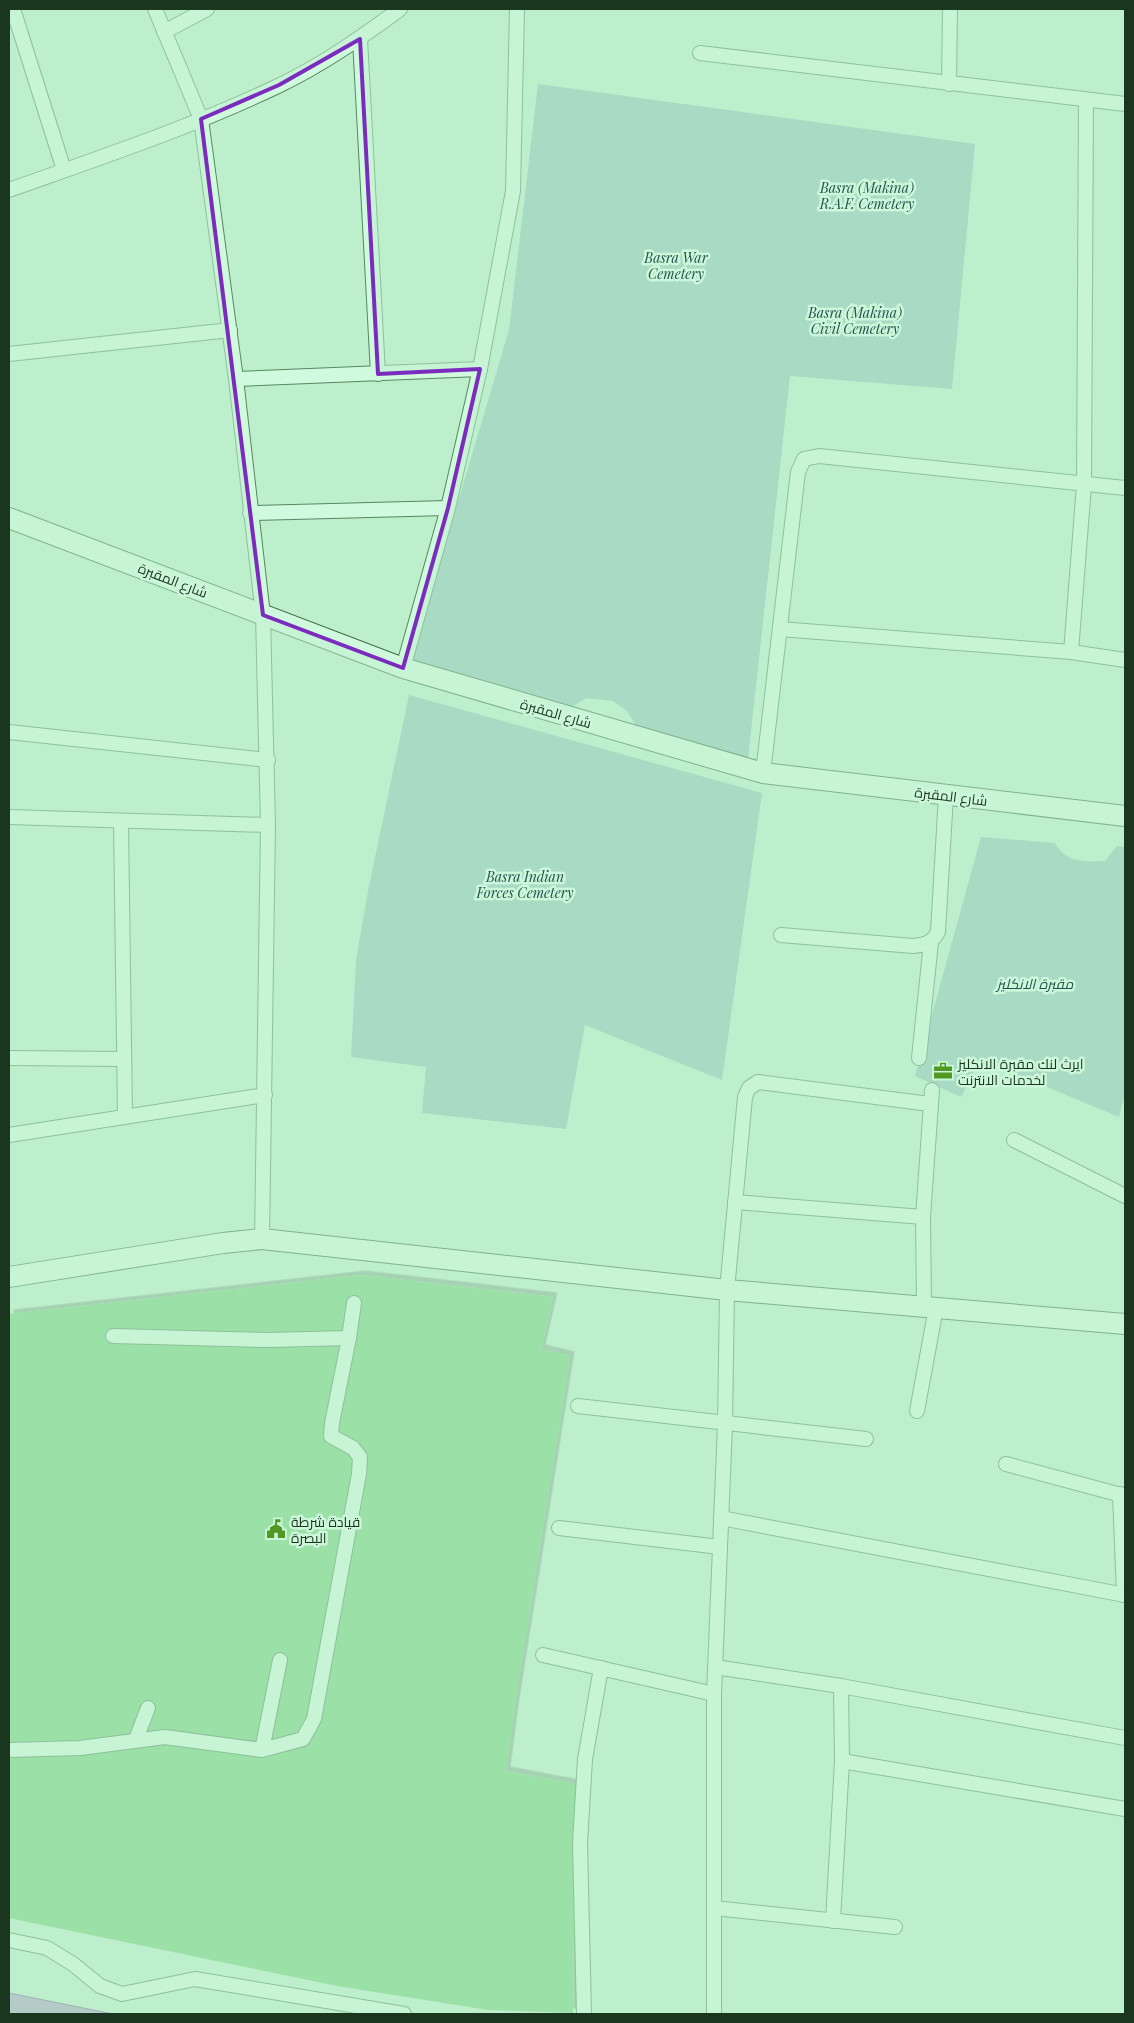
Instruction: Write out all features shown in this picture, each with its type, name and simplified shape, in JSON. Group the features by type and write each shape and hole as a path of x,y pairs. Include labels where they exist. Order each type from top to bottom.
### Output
{"main road":[{"name":"شارع المقبرة","path":"9,518 403,668 763,773 1125,816"},
{"path":"9,1277 223,1242 262,1238 727,1290 1125,1324"}],"street":[{"path":"13,9 64,170"},
{"path":"155,9 201,119 230,330 263,615 268,760 268,825 262,1238"},
{"path":"164,32 207,9"},
{"path":"9,190 201,119 279,85 360,39 400,9"},
{"path":"403,668 448,508 480,369 513,191 517,9"},
{"path":"949,84 950,9"},
{"path":"360,39 378,374"},
{"path":"700,53 1086,101 1125,104"},
{"path":"1071,652 1084,485 1086,101"},
{"path":"9,354 230,330"},
{"path":"236,379 480,369"},
{"path":"763,773 798,472 804,459 819,456 1125,488"},
{"path":"250,513 448,508"},
{"path":"780,629 1071,652 1125,660"},
{"path":"9,732 268,760"},
{"path":"919,1058 931,942 938,932 946,795"},
{"path":"9,817 268,825"},
{"path":"121,821 125,1117"},
{"path":"781,935 913,946 931,942"},
{"path":"9,1058 124,1059"},
{"path":"714,2014 714,1694 725,1425 727,1290 745,1097 749,1088 758,1082 931,1097 923,1217 930,1308 917,1411"},
{"path":"9,1135 265,1095"},
{"path":"1014,1140 1125,1196"},
{"path":"735,1202 923,1217"},
{"path":"9,1750 80,1748 136,1739 166,1737 262,1750 303,1739 314,1719 359,1474 360,1457 353,1448 332,1436 332,1423 354,1303"},
{"path":"113,1336 268,1340 349,1338"},
{"path":"578,1406 725,1425 866,1439"},
{"path":"721,1518 1125,1595 1122,1495 1006,1464"},
{"path":"558,1528 720,1547"},
{"path":"543,1655 714,1694"},
{"path":"262,1750 280,1660"},
{"path":"715,1667 841,1686 1125,1738"},
{"path":"584,2014 580,1843 585,1759 601,1668"},
{"path":"833,1921 842,1761 841,1686"},
{"path":"136,1739 148,1708"},
{"path":"842,1761 1125,1809"},
{"path":"714,1908 895,1927"},
{"path":"9,1940 47,1948 73,1964 100,1986 122,1994 195,1979 404,2014"}],"highlighted area":[{"path":"360,39 378,374 480,369 448,508 403,668 263,615 201,119 279,85"}],"green space":[{"name":"Basra War Cemetery","path":"538,84 975,144 952,389 790,376 748,759 637,727 627,711 613,701 587,698 568,709 411,660 509,330"},
{"name":"Basra Indian Forces Cemetery","path":"409,695 762,793 722,1080 585,1025 566,1129 422,1113 426,1067 351,1057 356,960 369,886"},
{"name":"مقبرة الانكليز","path":"981,837 1055,843 1059,850 1070,858 1083,861 1105,861 1117,846 1125,847 1125,1094 1119,1117 980,1059 961,1097 915,1076"}],"shaded area":[{"path":"9,1993 113,2014 9,2014"}],"building":[{"name":"قيادة شرطة البصرة","path":"361,1275 553,1297 541,1349 570,1356 506,1771 575,1784 573,2013 488,2010 337,1986 9,1918 9,1314"}],"place":[{"name":"ايرث لنك مقبرة الانكليز لخدمات الانترنت","path":"943,1071"},
{"name":"قيادة شرطة البصرة","path":"276,1529"}],"park label":[{"name":"Basra (Makina) R.A.F. Cemetery","path":"867,196"},
{"name":"Basra (Makina) Civil Cemetery","path":"855,320"}]}
